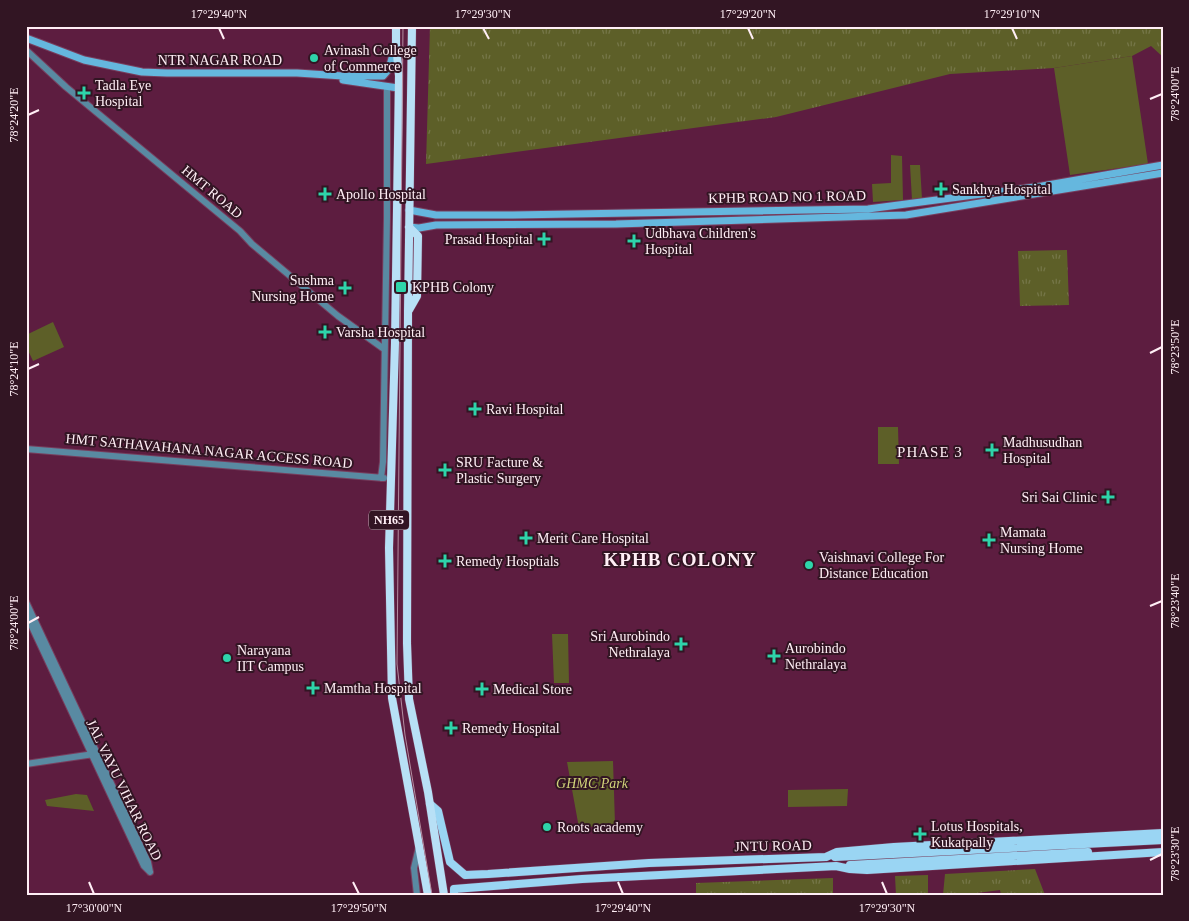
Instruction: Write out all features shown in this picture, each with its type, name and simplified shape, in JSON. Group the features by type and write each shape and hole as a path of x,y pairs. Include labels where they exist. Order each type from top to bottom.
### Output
{"highway":[{"name":"NH65","path":"396,26 398,84 395,343 389,548 392,698 428,895"},
{"name":"NH65","path":"412,26 408,312 407,643 409,699 430,804 444,895"},
{"path":"387,208 396,199"},
{"path":"408,312 417,296 418,232 409,227"},
{"path":"391,626 398,630 407,629"},
{"path":"391,647 397,642 407,643"}],"main road":[{"name":"NTR NAGAR ROAD","path":"26,40 84,60 142,72 297,73 342,76 383,76 389,69 396,44"},
{"name":"NTR NAGAR ROAD","path":"26,40 82,64 142,76 297,76 387,86 398,84"},
{"name":"KPHB ROAD NO 1 ROAD","path":"409,210 436,215 513,215 868,209 1042,186 1163,165"},
{"name":"KPHB ROAD NO 1 ROAD","path":"418,232 436,225 616,224 906,215 1163,173"},
{"path":"430,804 438,810 450,862 465,874 462,879 463,884 470,888"},
{"name":"JNTU ROAD","path":"465,874 734,859 826,857 837,852 894,847 1163,833"},
{"path":"826,857 1163,840"},
{"path":"836,866 1163,848"},
{"name":"JNTU ROAD","path":"454,895 454,889 556,881 836,866 850,869 876,870 1163,852"},
{"path":"556,869 556,881"}],"street":[{"name":"HMT ROAD","path":"26,50 66,87 240,231 252,244 338,316 384,349"},
{"path":"382,478 387,208 387,86"},
{"name":"HMT SATHAVAHANA NAGAR ACCESS ROAD","path":"26,449 390,478"},
{"name":"JAL VAYU VIHAR ROAD","path":"26,602 95,754 144,866 150,872 148,862 95,754 26,614"},
{"path":"26,764 95,754"},
{"path":"417,895 414,868 419,845"}],"green space":[{"path":"430,26 1163,26 1163,57 1151,46 1132,56 1054,68 950,74 776,117 426,164"},
{"path":"1132,56 1148,164 1070,175 1054,68"},
{"path":"891,155 902,156 903,200 873,202 872,184 891,183"},
{"path":"910,165 920,165 922,199 912,200"},
{"path":"1067,250 1069,305 1020,306 1018,251"},
{"path":"53,322 64,347 33,361 26,346 26,335"},
{"path":"878,427 898,427 899,464 878,464"},
{"path":"552,634 568,634 569,683 554,683"},
{"name":"GHMC Park","path":"613,761 615,824 579,828 567,762"},
{"path":"848,789 847,806 788,807 788,790"},
{"path":"76,794 87,795 94,811 47,806 45,800"},
{"path":"1035,869 1045,895 1001,895 1000,890 962,895 943,895 945,874"},
{"path":"928,875 928,895 896,895 895,876"},
{"path":"833,878 833,895 696,895 696,883"}],"railway":[{"path":"403,26 397,664 405,735 432,895"}],"place":[{"name":"Avinash College of Commerce","path":"314,58"},
{"name":"Tadla Eye Hospital","path":"84,93"},
{"name":"Sankhya Hospital","path":"941,189"},
{"name":"Apollo Hospital","path":"325,194"},
{"name":"Prasad Hospital","path":"544,239"},
{"name":"Udbhava Children's Hospital","path":"634,241"},
{"name":"KPHB Colony","path":"401,287"},
{"name":"Sushma Nursing Home","path":"345,288"},
{"name":"Varsha Hospital","path":"325,332"},
{"name":"Ravi Hospital","path":"475,409"},
{"name":"Madhusudhan Hospital","path":"992,450"},
{"name":"SRU Facture & Plastic Surgery","path":"445,470"},
{"name":"Sri Sai Clinic","path":"1108,497"},
{"name":"Merit Care Hospital","path":"526,538"},
{"name":"Mamata Nursing Home","path":"989,540"},
{"name":"Remedy Hosptials","path":"445,561"},
{"name":"Vaishnavi College For Distance Education","path":"809,565"},
{"name":"Sri Aurobindo Nethralaya","path":"681,644"},
{"name":"Aurobindo Nethralaya","path":"774,656"},
{"name":"Narayana IIT Campus","path":"227,658"},
{"name":"Mamtha Hospital","path":"313,688"},
{"name":"Medical Store","path":"482,689"},
{"name":"Remedy Hospital","path":"451,728"},
{"name":"Roots academy","path":"547,827"},
{"name":"Lotus Hospitals, Kukatpally","path":"920,834"}],"district":[{"name":"PHASE 3","path":"930,452"},
{"name":"KPHB COLONY","path":"680,559"}]}
